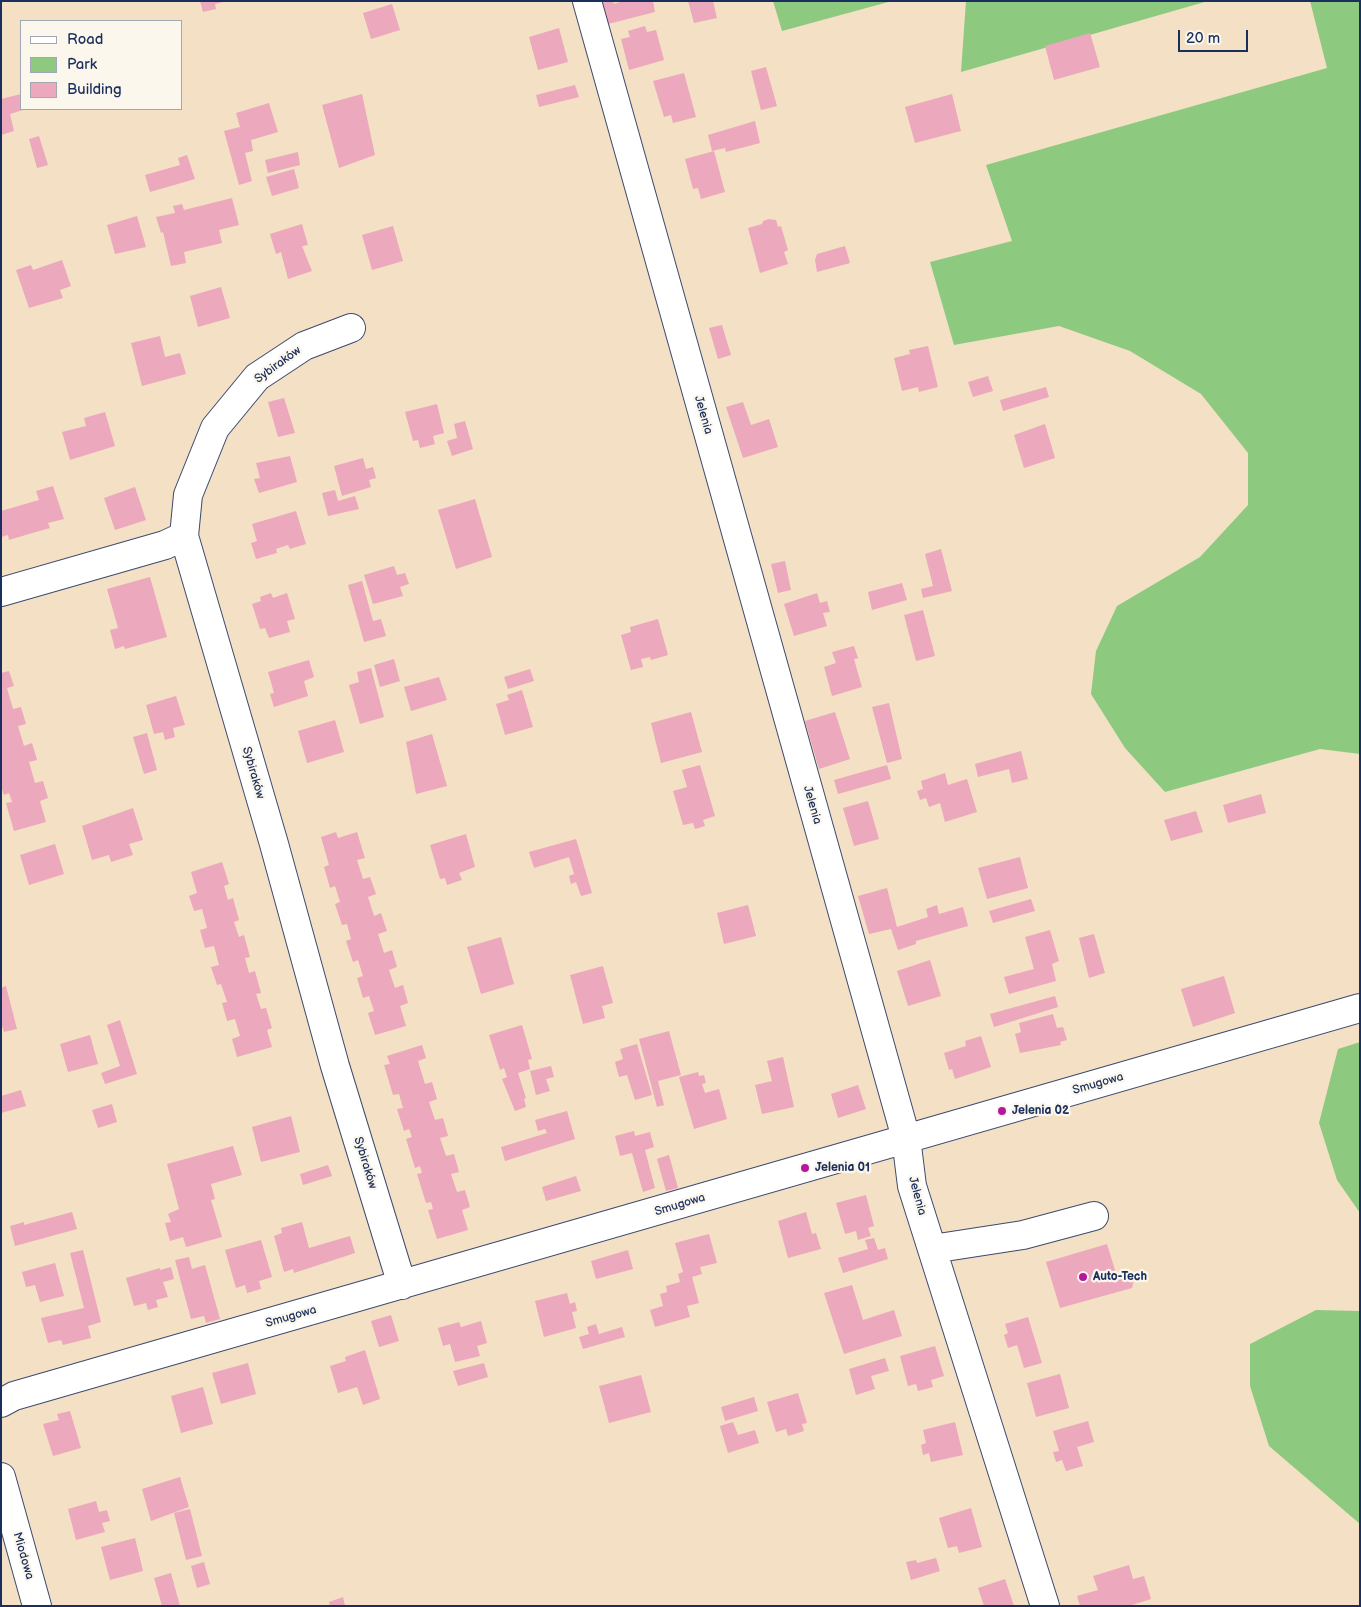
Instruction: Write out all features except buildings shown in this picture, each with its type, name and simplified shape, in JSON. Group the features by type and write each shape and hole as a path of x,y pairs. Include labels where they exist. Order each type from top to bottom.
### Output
{"street":[{"name":"Jelenia","path":"587,1 906,1138 912,1186 1045,1606"},
{"name":"Sybiraków","path":"351,328 304,346 258,377 215,428 188,495 184,536 274,844 335,1066 402,1285"},
{"path":"1,592 165,545 184,536"},
{"name":"Smugowa","path":"1,1403 14,1396 119,1365 1360,1008"},
{"path":"932,1249 1023,1235 1094,1216"},
{"name":"Miodowa","path":"1,1477 37,1606"}],"green space":[{"path":"773,1 892,1 782,31"},
{"path":"966,1 1208,1 961,72"},
{"path":"1310,1 1360,1 1360,754 1320,749 1165,792 1125,748 1091,694 1096,651 1117,606 1200,557 1248,505 1248,453 1201,394 1130,351 1059,326 954,345 930,262 1012,241 986,165 1327,68"},
{"path":"1360,1042 1360,1213 1337,1180 1319,1123 1338,1049"},
{"path":"1316,1310 1360,1311 1360,1524 1269,1446 1250,1386 1250,1344"}],"place":[{"name":"Jelenia 02","path":"1002,1111"},
{"name":"Jelenia 01","path":"805,1168"},
{"name":"Auto-Tech","path":"1083,1277"}]}
